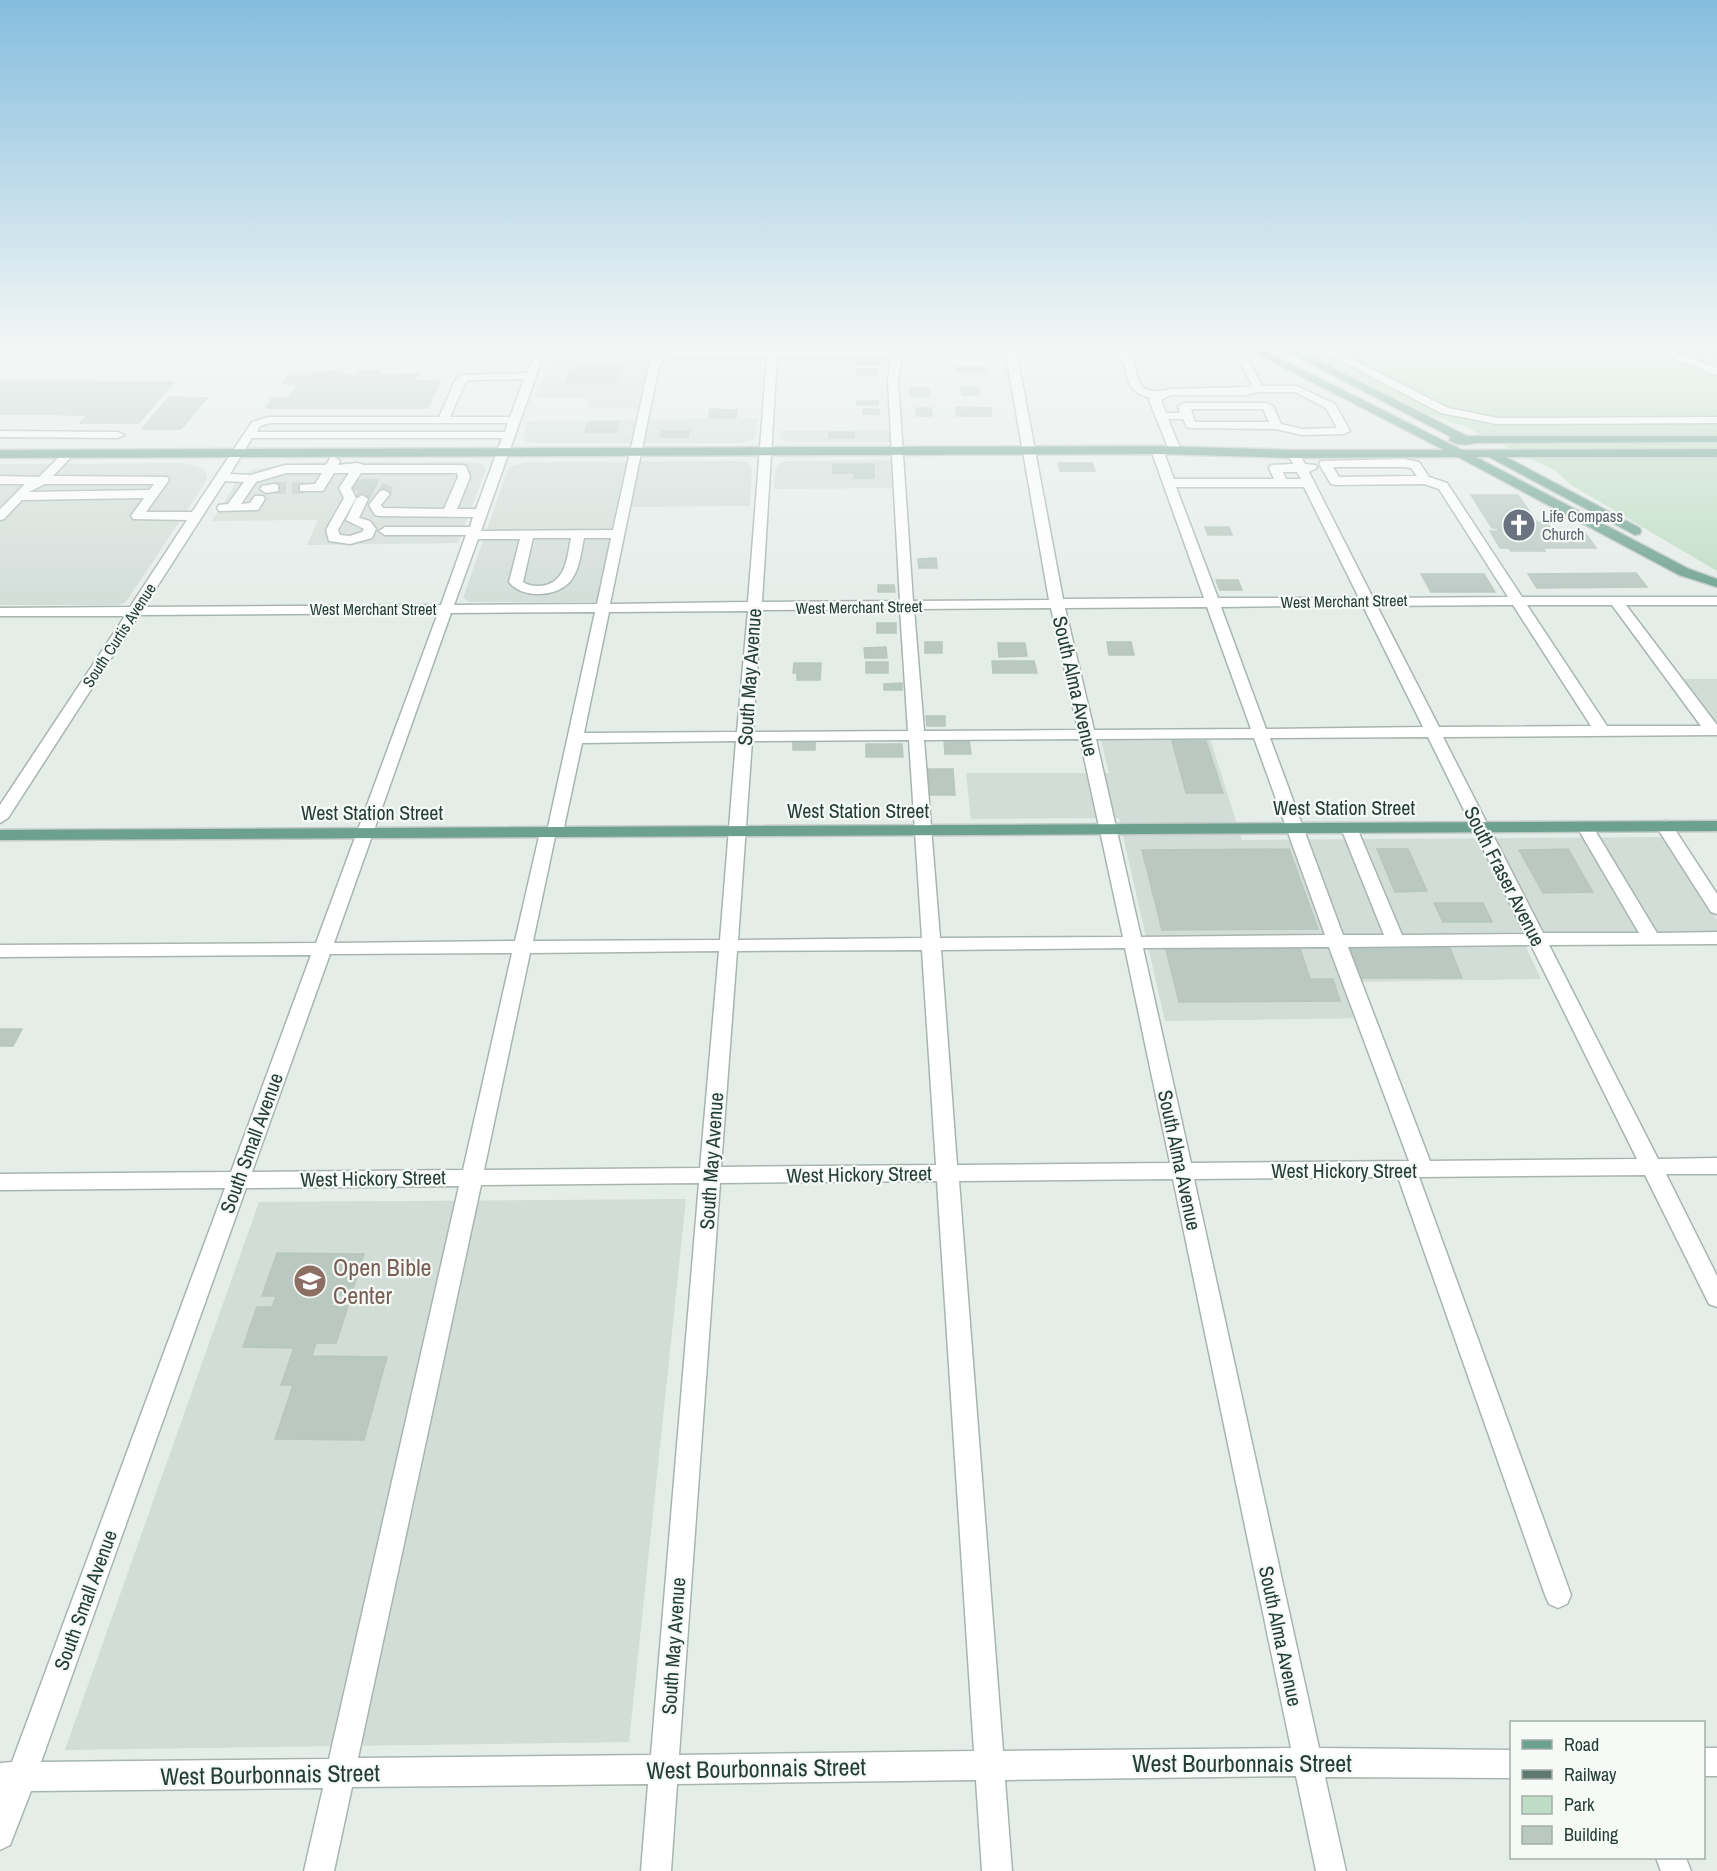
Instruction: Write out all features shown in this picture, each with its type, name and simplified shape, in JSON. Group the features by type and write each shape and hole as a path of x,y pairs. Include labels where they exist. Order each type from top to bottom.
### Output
{"main road":[{"path":"1422,435 1684,572 1716,583"},
{"path":"1455,435 1700,568 1716,583"},
{"path":"1405,441 1717,439"},
{"path":"0,454 404,453 505,443 635,452 1175,450 1301,442 1382,441"},
{"path":"1175,450 1301,468 1454,452 1717,453"},
{"path":"1581,453 1555,460 1549,464 1548,469 1557,482 1606,511 1627,527"},
{"name":"West Station Street","path":"0,835 1717,826"}],"street":[{"name":"South Curtis Avenue","path":"0,818 249,435"},
{"path":"259,435 505,443"},
{"name":"South Small Avenue","path":"0,1835 10,1777 238,1180 475,526 479,477 505,443 508,435"},
{"path":"319,1871 523,947 575,738 639,435"},
{"name":"South May Avenue","path":"656,1871 768,435"},
{"path":"895,435 997,1871"},
{"name":"South Alma Avenue","path":"1025,435 1058,605 1109,829 1330,1871"},
{"path":"1169,435 1175,450"},
{"path":"1157,450 1297,828 1558,1595"},
{"path":"327,514 328,484 339,453"},
{"path":"371,480 385,453"},
{"path":"404,453 397,470 375,505 379,512 449,513 475,526"},
{"path":"0,516 26,488 43,480 68,454"},
{"path":"1169,483 1282,483 1301,468 1327,468 1325,464 1404,463 1415,465 1425,480 1443,486 1602,731"},
{"path":"307,483 328,484 358,467 397,470 462,469 479,477 449,513"},
{"path":"358,467 345,488 350,498 332,530 334,538 350,540 368,535 370,529 366,524 352,520 362,499"},
{"name":"South Fraser Avenue","path":"1301,468 1717,1298"},
{"path":"232,507 249,484 285,469 328,484"},
{"path":"0,480 163,480 137,516 254,507 268,489 223,477"},
{"path":"19,496 153,494"},
{"path":"385,531 475,526 528,534 618,534"},
{"path":"528,534 516,582 524,588 534,590 563,584 569,572 578,534"},
{"path":"528,609 534,590"},
{"name":"West Merchant Street","path":"0,612 754,608 1367,601 1717,601"},
{"path":"1616,601 1714,730"},
{"path":"575,738 1714,730"},
{"path":"1664,826 1717,908"},
{"path":"1585,827 1651,938"},
{"path":"1349,828 1395,940"},
{"path":"0,951 1717,938"},
{"name":"West Hickory Street","path":"0,1182 1717,1166"},
{"name":"West Bourbonnais Street","path":"10,1777 1307,1762 1510,1764"}],"shaded area":[{"path":"756,435 755,439 741,443 540,443 526,442 523,436"},
{"path":"779,435 892,435 893,442 794,442 781,440"},
{"path":"901,460 903,488 774,489 775,470 780,463 786,461"},
{"path":"322,462 472,462 483,464 486,469 458,543 307,545 318,520 212,521 239,478 252,470"},
{"path":"528,462 747,462 752,467 750,506 627,507 604,602 469,602 463,598 508,469 512,466"},
{"path":"182,463 200,467 205,471 207,478 125,603 118,605 0,605 0,464"},
{"path":"1666,679 1717,679 1717,732 1706,732"},
{"path":"1209,735 1242,840 1665,837 1717,920 1717,933 1520,934 1541,979 1357,982 1370,1018 1165,1021 1119,818 971,819 966,773 1109,773 1100,737"},
{"path":"686,1199 629,1742 65,1750 259,1202"}],"green space":[{"path":"1483,435 1717,435 1717,571 1571,485 1556,471"}],"building":[{"path":"661,435 688,435 688,437"},
{"path":"829,435 854,435 854,438 829,438"},
{"path":"1058,463 1092,463 1095,471 1060,471"},
{"path":"833,464 874,464 874,478 854,478 854,473 833,473"},
{"path":"356,480 378,480 369,499 355,499 360,490 351,490"},
{"name":"Life Compass Church","path":"1471,495 1518,495 1537,522 1546,522 1553,531 1584,531 1596,548 1543,548 1545,551 1511,551 1509,548 1500,548 1490,531 1499,531 1497,528 1492,528"},
{"path":"1205,527 1229,527 1232,535 1208,535"},
{"path":"936,558 937,568 919,568 918,559"},
{"path":"1636,573 1647,587 1537,588 1528,574"},
{"path":"1421,574 1484,574 1495,592 1431,592"},
{"path":"1216,580 1238,580 1242,590 1220,590"},
{"path":"878,585 894,585 895,592 878,592"},
{"path":"877,623 896,623 896,633 877,633"},
{"path":"925,642 942,642 942,653 925,653"},
{"path":"1107,642 1131,642 1134,655 1109,655"},
{"path":"998,643 1025,643 1027,656 999,657"},
{"path":"886,647 887,658 865,658 864,648"},
{"path":"992,661 1034,661 1037,673 993,673"},
{"path":"866,662 888,662 888,673 866,673"},
{"path":"794,663 821,663 820,680 797,680 797,673 793,673"},
{"path":"902,683 902,690 884,690 884,684"},
{"path":"926,716 945,716 945,726 927,726"},
{"path":"944,740 969,740 971,754 945,754"},
{"path":"1172,741 1206,741 1223,793 1186,793"},
{"path":"793,742 815,742 815,750 793,750"},
{"path":"866,744 902,744 903,757 866,757"},
{"path":"928,769 953,769 955,795 930,795"},
{"path":"1289,849 1318,929 1162,930 1142,850"},
{"path":"1377,849 1408,849 1427,891 1395,892"},
{"path":"1568,849 1593,892 1543,893 1519,850"},
{"path":"1434,903 1483,903 1492,922 1443,922"},
{"path":"1344,944 1448,944 1462,978 1357,978"},
{"path":"1300,948 1310,979 1333,979 1340,1001 1179,1002 1166,950"},
{"path":"0,1029 22,1029 13,1046 0,1046"},
{"path":"277,1253 364,1254 351,1295 334,1295 331,1306 348,1306 336,1343 316,1343 312,1356 387,1357 364,1440 275,1439 293,1385 281,1385 294,1348 243,1347 257,1307 272,1307 276,1296 262,1296"}],"tunnel":[{"path":"362,499 371,480"},
{"path":"384,494 388,485"},
{"path":"274,488 304,488"}],"place":[{"name":"Life Compass Church","path":"1519,525"},
{"name":"Open Bible Center","path":"310,1281"}]}
